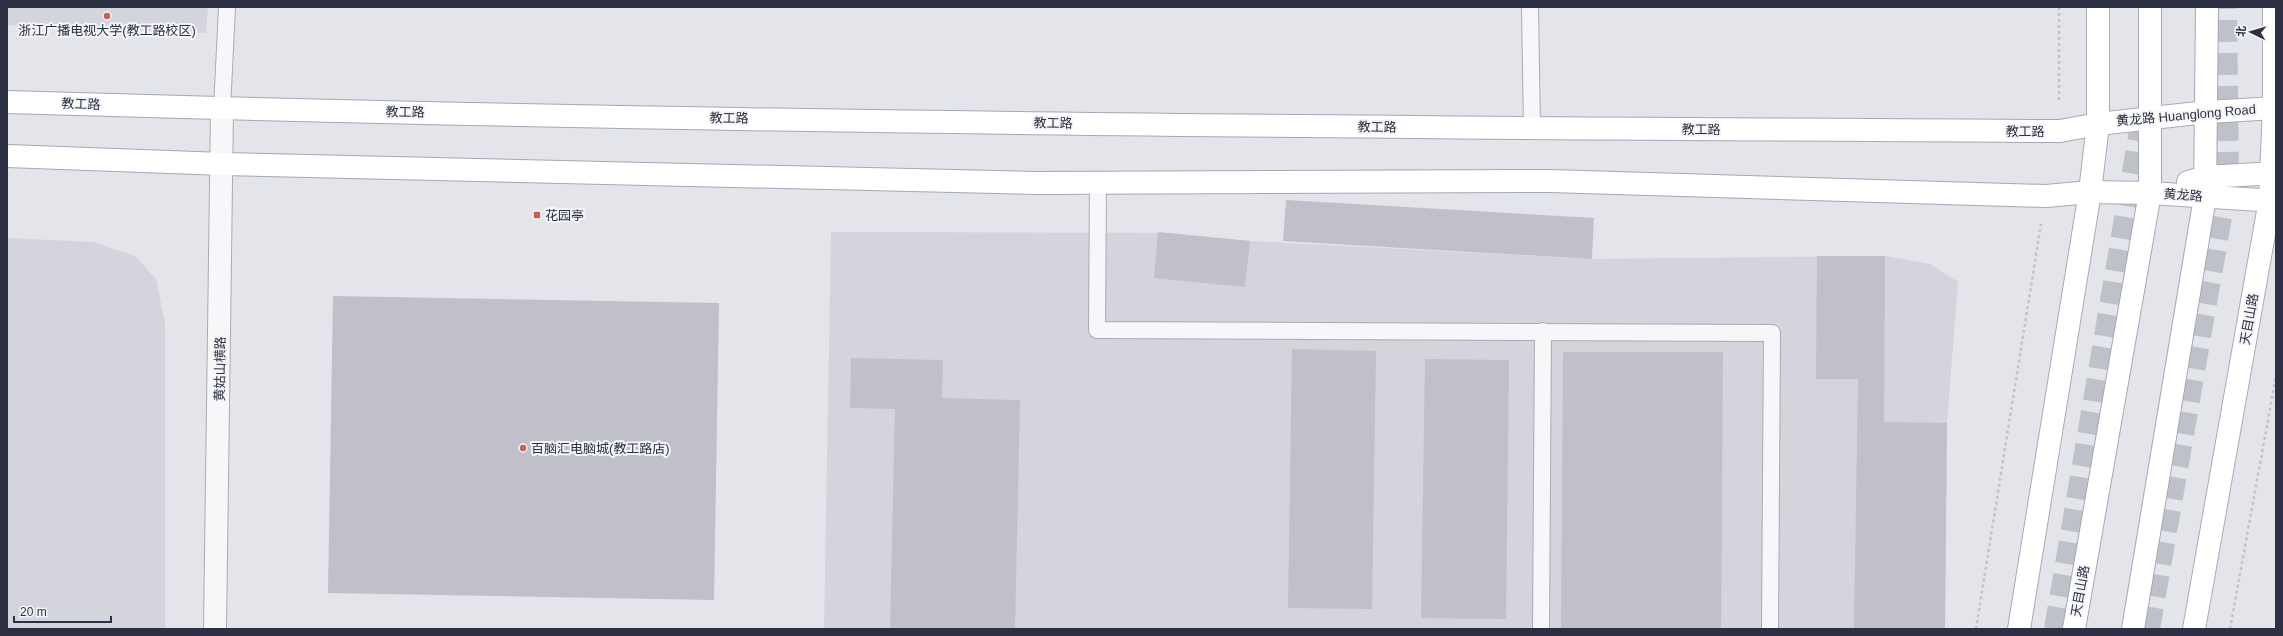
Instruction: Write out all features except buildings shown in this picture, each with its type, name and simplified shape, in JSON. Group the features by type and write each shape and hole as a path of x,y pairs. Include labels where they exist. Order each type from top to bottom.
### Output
{"main road":[{"path":"2019,629 2090,192 2098,124 2098,7"},
{"name":"天目山路","path":"2074,629 2150,193 2150,7"},
{"path":"2133,629 2205,187 2207,7"},
{"name":"天目山路","path":"2194,629 2273,201 2275,108 2274,7"},
{"name":"教工路","path":"7,102 222,109 1039,123 1532,129 2060,131 2098,124"},
{"name":"黄龙路 Huanglong Road","path":"2098,124 2207,112 2275,108"},
{"path":"7,156 223,164 1098,182 1550,181 2046,196 2090,192"},
{"path":"2205,187 2274,173"},
{"name":"黄龙路","path":"2090,192 2150,193 2205,187 2273,201"}],"street":[{"name":"黄姑山横路","path":"216,629 223,164 222,109"}],"lane":[{"path":"222,109 227,7"},
{"path":"1530,7 1532,129"},
{"path":"1098,182 1097,330 1772,332 1770,629"},
{"path":"1541,629 1543,331"}],"path":[{"path":"2059,7 2060,131"},
{"path":"1976,629 2046,196"},
{"path":"2230,629 2276,376"}],"shaded area":[{"name":"浙江广播电视大学(教工路校区)","path":"7,7 208,7 206,33 7,25"},
{"path":"831,232 1169,233 1250,241 1592,259 1885,256 1930,264 1958,282 1947,423 1945,629 824,629"},
{"path":"7,238 93,242 135,256 156,279 165,324 165,629 7,629"}],"tunnel":[{"path":"2149,629 2228,177 2226,7"},
{"path":"2055,629 2140,131 2140,108"}],"place":[{"name":"浙江广播电视大学(教工路校区)","path":"107,16"},
{"name":"花园亭","path":"537,215"},
{"name":"百脑汇电脑城(教工路店)","path":"523,448"}]}
